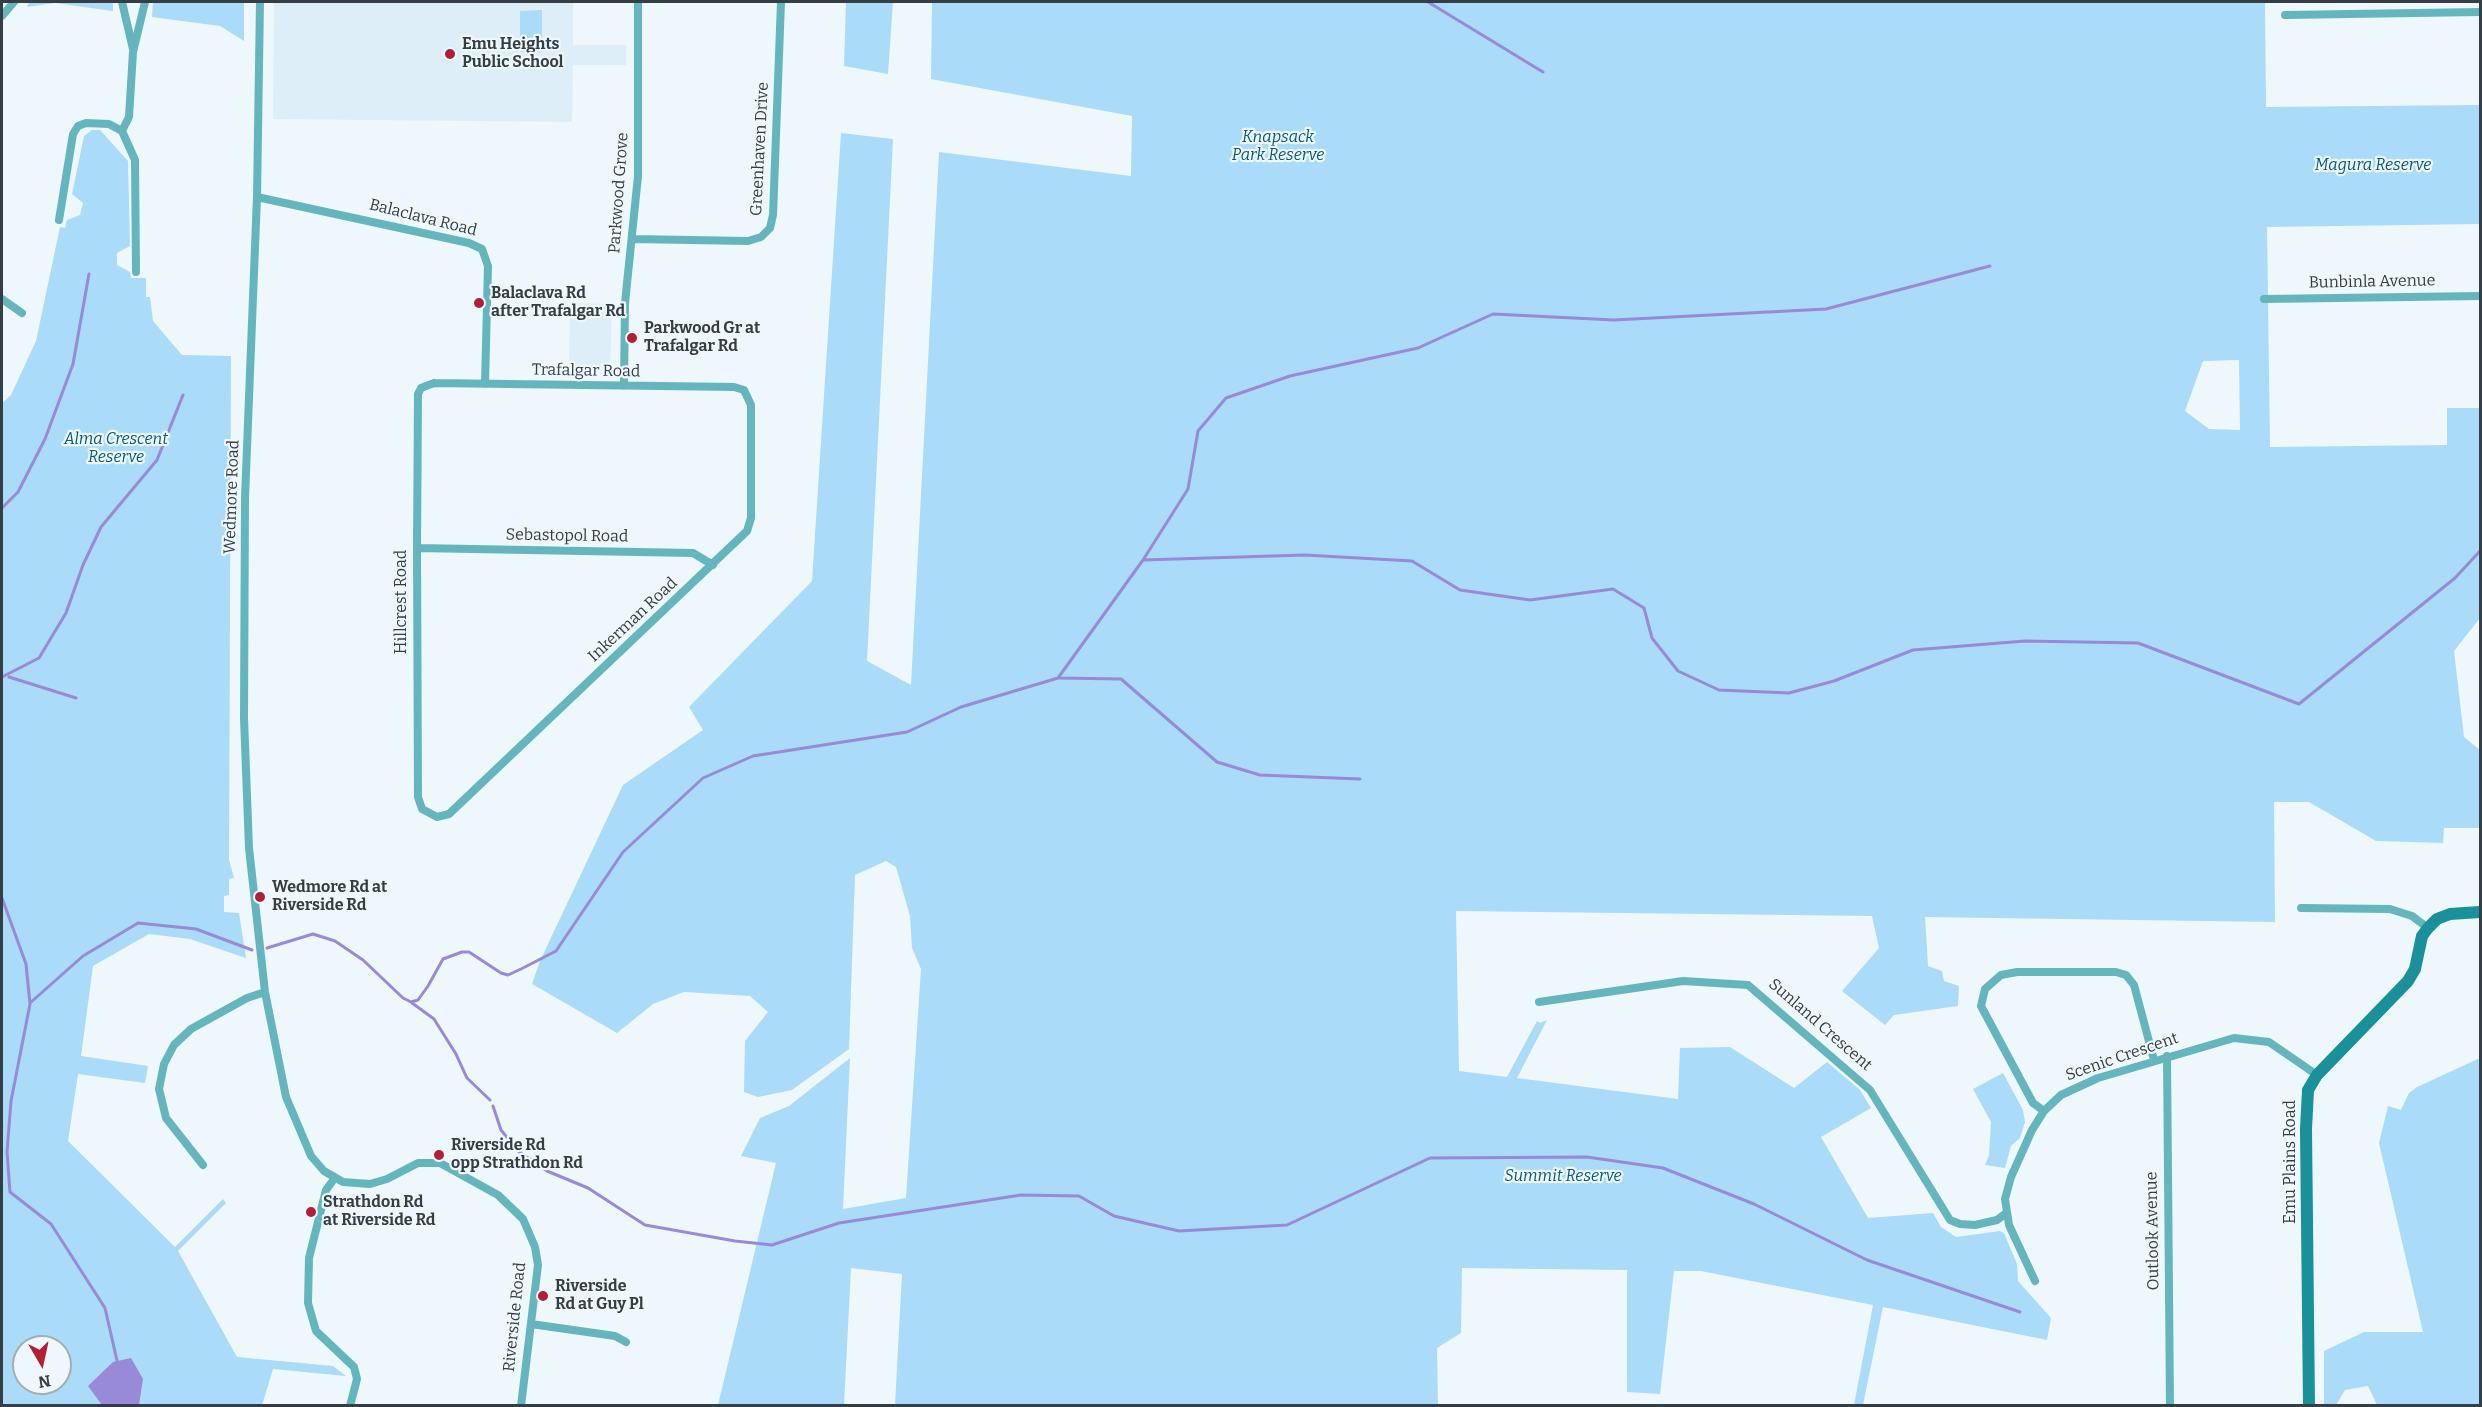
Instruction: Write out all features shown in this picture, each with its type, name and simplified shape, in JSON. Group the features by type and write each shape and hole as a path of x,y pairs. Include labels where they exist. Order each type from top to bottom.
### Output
{"street":[{"path":"2,16 14,2"},
{"path":"122,2 134,52"},
{"path":"122,131 129,117 134,52 145,2"},
{"name":"Wedmore Road","path":"260,2 257,197 245,498 244,718 249,848 265,992"},
{"name":"Parkwood Grove","path":"624,386 625,303 638,176 638,2"},
{"name":"Greenhaven Drive","path":"632,239 748,241 761,237 770,228 773,216 781,2"},
{"path":"2285,15 2481,12"},
{"path":"59,220 74,134 78,126 86,123 110,124 122,131 135,160 136,272"},
{"name":"Balaclava Road","path":"257,197 469,243 482,249 488,266 485,384"},
{"name":"Bunbinla Avenue","path":"2264,299 2481,296"},
{"path":"2,299 22,313"},
{"name":"Trafalgar Road","path":"424,386 434,383 734,387 746,392"},
{"name":"Hillcrest Road","path":"424,386 418,394 418,797 422,809 431,816"},
{"name":"Inkerman Road","path":"431,816 449,814 741,538 750,525 751,405 746,392"},
{"name":"Sebastopol Road","path":"417,548 693,553 713,565"},
{"path":"2301,908 2390,909 2412,916 2428,928 2437,919 2450,914 2481,912"},
{"name":"Emu Plains Road","path":"2309,1406 2306,1102 2310,1085 2408,981 2415,969 2422,936 2428,928"},
{"path":"2044,1111 2033,1103 1981,1006 1985,989 2001,975 2017,972 2116,972 2126,975 2134,985 2154,1060"},
{"name":"Sunland Crescent","path":"1539,1002 1683,981 1748,985 1870,1090 1950,1220 1975,1226 1996,1220 2005,1214"},
{"path":"203,1165 166,1118 159,1089 164,1064 174,1045 191,1029 247,998 265,992 286,1097 311,1156 334,1179 326,1190 309,1258 308,1303 316,1331 354,1367 357,1379 350,1406"},
{"name":"Scenic Crescent","path":"2035,1281 2005,1214 2006,1198 2011,1177 2032,1130 2044,1111 2054,1101 2073,1088 2154,1060 2234,1038 2257,1039 2277,1046 2317,1075"},
{"name":"Outlook Avenue","path":"2167,1056 2170,1406"},
{"name":"Riverside Road","path":"334,1179 351,1184 378,1183 418,1163 440,1163 509,1203 523,1219 535,1247 538,1265 521,1406"},
{"path":"531,1324 615,1336 626,1342"}],"shaded area":[{"name":"Emu Heights Public School","path":"274,2 573,2 573,45 626,45 626,65 573,65 572,122 273,119"},
{"path":"570,303 612,304 610,370 569,369"},
{"path":"131,1358 143,1379 139,1405 102,1405 88,1386 113,1362"}],"green space":[{"path":"29,2 113,2 113,11 55,3 27,7"},
{"path":"153,2 244,2 244,41 220,26 152,17"},
{"path":"846,2 893,2 888,74 844,66"},
{"path":"932,2 2265,2 2266,107 2480,105 2480,224 2267,227 2270,447 2447,445 2447,408 2480,408 2480,618 2454,651 2464,737 2480,750 2480,828 2444,828 2443,843 2376,841 2309,802 2274,802 2275,922 1925,917 1928,966 1942,971 1944,981 1959,986 1958,1006 1894,1015 1885,1025 1842,991 1879,948 1872,916 1456,911 1459,1071 1507,1077 1537,1021 1540,1023 1547,1020 1517,1078 1678,1099 1680,1048 1730,1047 1794,1088 1827,1062 1860,1090 1871,1108 1821,1137 1868,1218 1933,1213 1941,1227 1956,1237 2000,1231 2004,1233 2017,1264 2018,1281 2051,1318 2047,1340 1883,1307 1863,1405 1854,1405 1873,1305 1701,1271 1674,1271 1660,1394 1627,1392 1627,1270 1462,1268 1461,1333 1437,1348 1438,1405 895,1405 902,1274 851,1268 844,1405 718,1405 776,1163 741,1156 760,1118 789,1106 850,1058 843,1209 906,1198 921,969 912,948 910,916 896,867 886,861 855,875 849,1049 792,1090 758,1097 744,1092 745,1041 768,1012 750,996 684,992 653,1004 617,1033 532,984 540,961 623,785 703,730 689,707 812,581 841,133 893,139 867,661 911,685 939,152 1131,176 1132,116 931,79","holes":["2239,360 2240,430 2209,429 2185,411 2203,361"]},
{"path":"542,10 542,52 520,52 520,11"},
{"name":"Alma Crescent Reserve","path":"92,130 100,130 128,161 130,246 117,253 117,265 130,272 131,278 146,278 146,297 150,297 153,321 182,355 231,356 229,860 234,878 229,879 229,895 224,896 224,912 239,913 246,958 190,939 149,934 93,966 81,1056 148,1066 145,1083 78,1074 68,1141 175,1247 223,1199 226,1203 178,1251 237,1357 333,1366 346,1376 273,1369 262,1405 2,1405 2,403 11,395 36,341 60,227 65,228 67,220 80,215 83,203 72,194 84,136"},
{"path":"2480,1058 2480,1405 2377,1405 2368,1386 2345,1390 2336,1405 2324,1405 2324,1351 2364,1332 2423,1332 2379,1143 2388,1106 2401,1110 2409,1093 2417,1087"},
{"path":"2003,1073 2023,1110 2025,1122 2020,1138 2011,1146 2005,1168 1985,1165 1989,1155 1991,1122 1973,1089"}],"waterway":[{"path":"1428,2 1543,72"},
{"path":"1143,560 1188,489 1198,431 1226,398 1290,376 1418,348 1493,314 1614,320 1826,309 1990,266"},
{"path":"2,508 18,492 45,439 73,364 89,274"},
{"path":"2,677 39,658 66,613 83,565 101,527 157,460 183,395"},
{"path":"267,948 313,934 335,941 363,960 403,998 411,1002 418,1000 443,959 462,952 469,952 501,973 508,975 556,951 623,852 703,778 753,756 907,732 961,707 1058,678 1143,560 1305,555 1412,561 1460,590 1530,600 1613,589 1644,608 1652,638 1678,671 1719,690 1789,693 1834,681 1913,650 2025,641 2138,643 2299,704 2455,578 2480,551"},
{"path":"9,677 76,698"},
{"path":"1059,678 1121,679 1217,762 1260,775 1360,779"},
{"path":"2,898 26,964 30,1004 11,1101 7,1152 10,1192 51,1224 105,1308 118,1365"},
{"path":"30,1003 83,956 138,923 196,929 252,950"},
{"path":"412,1003 434,1019 456,1054 467,1078 490,1100"},
{"path":"493,1106 501,1130 518,1151 547,1171 588,1188 645,1225 735,1241 772,1245 839,1223 1021,1195 1079,1196 1114,1216 1179,1231 1287,1225 1430,1158 1587,1157 1663,1168 1754,1204 1867,1260 2020,1312"}],"place":[{"name":"Emu Heights Public School","path":"450,54"},
{"name":"Balaclava Rd after Trafalgar Rd","path":"479,303"},
{"name":"Parkwood Gr at Trafalgar Rd","path":"632,338"},
{"name":"Wedmore Rd at Riverside Rd","path":"260,897"},
{"name":"Riverside Rd opp Strathdon Rd","path":"439,1155"},
{"name":"Strathdon Rd at Riverside Rd","path":"311,1212"},
{"name":"Riverside Rd at Guy Pl","path":"543,1296"}],"park label":[{"name":"Knapsack Park Reserve","path":"1278,147"},
{"name":"Magura Reserve","path":"2373,166"},
{"name":"Summit Reserve","path":"1563,1177"}]}
